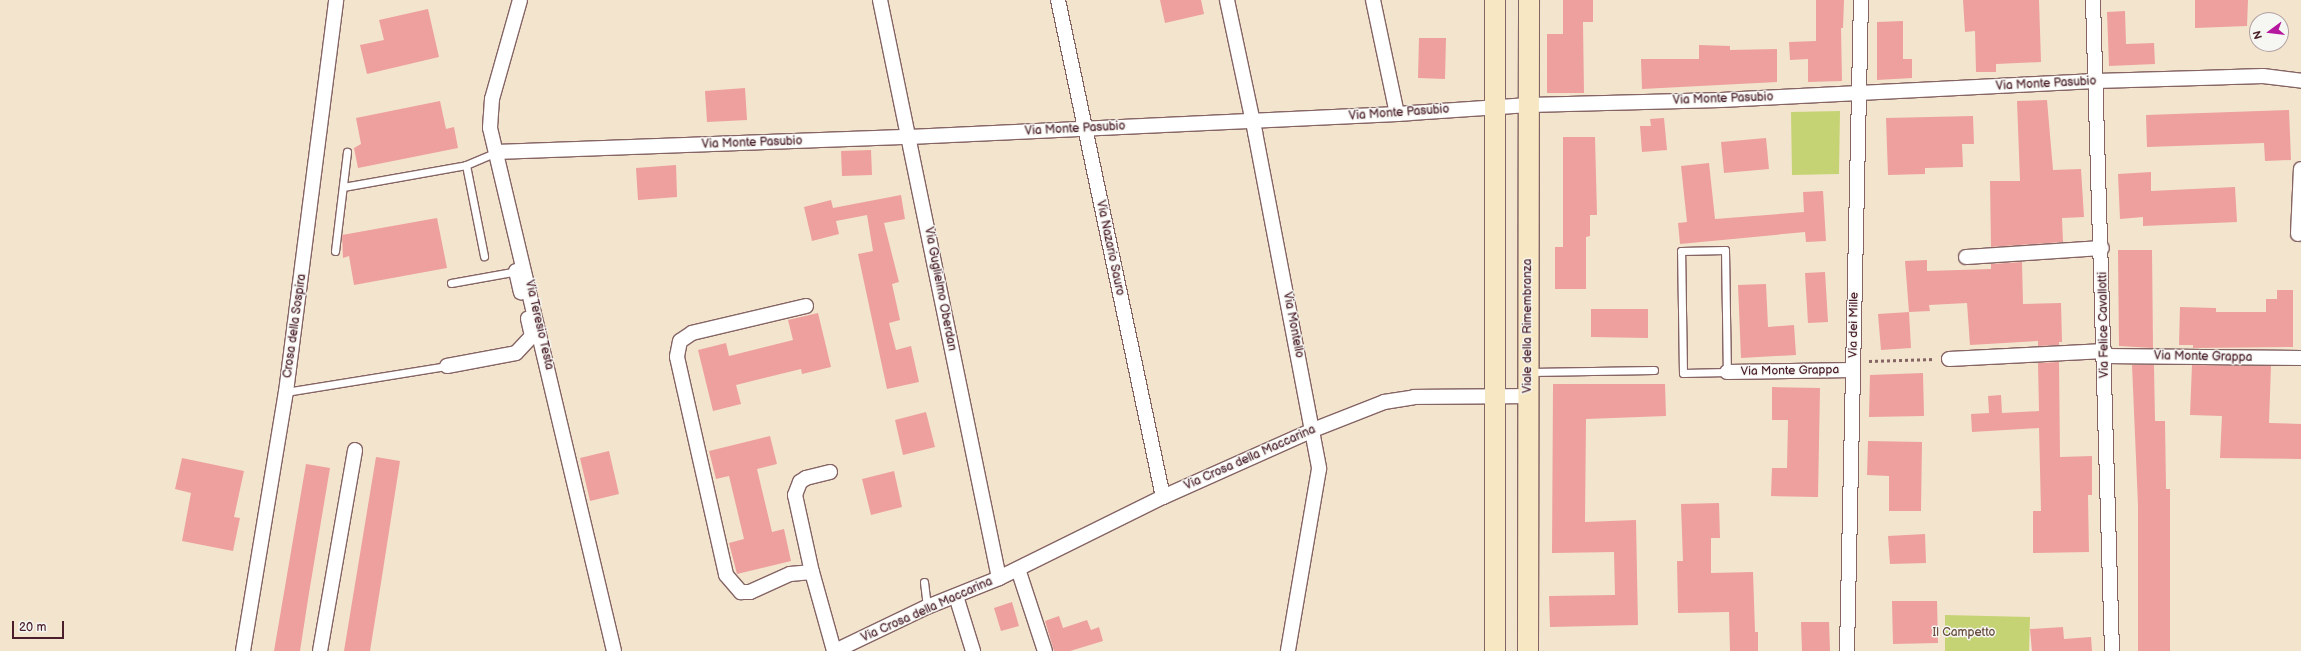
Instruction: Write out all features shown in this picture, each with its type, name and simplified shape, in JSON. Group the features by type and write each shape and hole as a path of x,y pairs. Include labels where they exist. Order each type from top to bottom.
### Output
{"street":[{"name":"Crosa della Sospira","path":"244,651 286,392 336,0"},
{"name":"Via Teresio Testa","path":"520,0 492,99 490,128 521,270 614,651"},
{"name":"Via Guglielmo Oberdan","path":"880,0 999,578"},
{"name":"Via Nazario Sauro","path":"1058,0 1163,497"},
{"name":"Via Montello","path":"1227,0 1253,121 1314,430 1320,469 1288,651"},
{"path":"1373,0 1398,114"},
{"path":"1495,0 1495,651"},
{"name":"Viale della Rimembranza","path":"1528,651 1529,0"},
{"name":"Via dei Mille","path":"1847,651 1861,0"},
{"name":"Via Felice Cavallotti","path":"2093,0 2102,248 2112,651"},
{"name":"Via Monte Pasubio","path":"496,152 909,137 1398,114 1529,105 1721,100 2096,81 2263,76 2301,81"},
{"path":"2298,234 2301,169"},
{"path":"1966,257 2102,248"},
{"path":"447,366 516,353 532,336 521,270"},
{"path":"806,306 692,333 680,341 677,357 726,575 742,592 750,592 790,574 812,572"},
{"name":"Via Monte Grappa","path":"1949,359 2105,353 2301,358"},
{"name":"Via Monte Grappa","path":"1727,372 1853,370"},
{"name":"Via Crosa della Maccarina","path":"835,651 848,648 927,607 999,578 1163,497 1314,430 1398,398 1528,396"},
{"path":"320,651 355,450"},
{"path":"830,472 806,478 800,482 795,495 812,572 835,651"},
{"path":"1018,568 1045,651"},
{"path":"956,596 972,651"}],"lane":[{"path":"335,252 347,152"},
{"path":"343,187 466,165 496,152"},
{"path":"466,165 484,256"},
{"path":"1725,250 1727,372 1683,373 1681,251 1725,250"},
{"path":"451,284 521,270"},
{"path":"286,392 447,366"},
{"path":"1528,372 1654,370"},
{"path":"924,582 927,607"}],"path":[{"path":"1869,361 1949,359"}],"green space":[{"path":"1840,111 1839,174 1792,175 1791,112"},
{"name":"Il Campetto","path":"1945,615 2030,617 2029,651 1945,651"}],"building":[{"path":"1160,0 1201,0 1204,14 1165,23"},
{"path":"1563,0 1593,0 1593,22 1583,22 1584,93 1547,93 1547,34 1563,34"},
{"path":"1816,0 1844,0 1843,28 1841,28 1842,81 1808,82 1808,59 1790,60 1789,42 1816,41"},
{"path":"1963,0 2039,0 2041,62 1996,64 1996,72 1976,72 1975,31 1965,32"},
{"path":"2195,0 2248,0 2247,26 2195,28"},
{"path":"428,9 439,57 367,74 360,45 384,40 379,20"},
{"path":"2125,11 2126,44 2154,43 2155,64 2109,66 2107,12"},
{"path":"1903,21 1903,59 1912,59 1912,78 1877,80 1877,22"},
{"path":"1419,38 1446,38 1445,79 1418,78"},
{"path":"1699,45 1730,46 1730,50 1777,49 1777,82 1642,89 1641,59 1699,59"},
{"path":"745,88 747,120 707,122 705,91"},
{"path":"2047,100 2053,170 2081,169 2084,217 2062,218 2063,242 1991,247 1990,181 2020,181 2017,101"},
{"path":"440,101 446,129 454,127 458,148 358,168 354,148 361,144 356,118"},
{"path":"2289,110 2291,160 2265,161 2264,143 2147,147 2146,115"},
{"path":"1973,116 1974,144 1962,144 1963,167 1925,168 1925,174 1888,175 1886,118"},
{"path":"1664,118 1667,150 1642,152 1640,126 1651,126 1650,119"},
{"path":"1563,137 1595,137 1597,215 1590,215 1590,236 1586,237 1586,289 1555,289 1555,247 1563,247"},
{"path":"1766,138 1769,169 1724,173 1721,142"},
{"path":"871,150 872,175 842,176 841,151"},
{"path":"1709,163 1715,219 1804,212 1803,192 1823,191 1826,241 1806,242 1805,232 1680,244 1678,223 1687,222 1681,166"},
{"path":"676,165 677,197 638,200 636,168"},
{"path":"2151,172 2151,191 2235,187 2237,222 2143,226 2143,217 2120,219 2118,174"},
{"path":"901,195 905,219 884,223 899,282 892,284 900,320 889,323 896,350 911,346 919,382 887,389 858,254 873,251 867,215 836,221 839,234 812,241 804,207 831,200 833,208"},
{"path":"437,218 447,268 354,285 349,256 343,258 342,235"},
{"path":"2118,250 2152,250 2153,348 2119,346"},
{"path":"1927,260 1927,271 1991,269 1991,264 2022,262 2023,304 2061,303 2062,342 2059,342 2059,345 2038,346 2038,341 1970,345 1967,303 1929,305 1930,311 1909,312 1905,261"},
{"path":"1825,272 1828,322 1808,323 1805,273"},
{"path":"1766,284 1768,327 1794,325 1796,355 1741,358 1738,285"},
{"path":"2277,290 2293,290 2293,347 2193,348 2193,345 2179,345 2180,307 2216,308 2216,312 2266,312 2266,299 2277,299"},
{"path":"1591,309 1648,309 1648,338 1591,337"},
{"path":"1909,312 1911,348 1881,350 1878,314"},
{"path":"818,313 831,367 802,374 801,369 736,385 741,404 713,411 698,350 726,343 729,356 793,340 788,320"},
{"path":"2059,362 2060,457 2092,456 2092,495 2088,495 2089,552 2033,553 2033,511 2041,511 2039,428 1972,432 1971,414 1989,413 1988,396 2001,395 2002,413 2039,411 2038,363"},
{"path":"2132,365 2154,365 2155,421 2165,421 2166,489 2170,489 2170,651 2138,651 2138,505"},
{"path":"2192,365 2271,366 2269,423 2301,424 2301,459 2220,458 2222,416 2190,415"},
{"path":"1923,373 1924,416 1869,417 1870,375"},
{"path":"1553,384 1665,384 1666,416 1586,419 1585,522 1636,520 1638,625 1550,627 1549,596 1615,595 1614,552 1552,553"},
{"path":"1772,387 1820,388 1818,497 1771,496 1772,468 1787,468 1788,420 1772,420"},
{"path":"926,412 935,447 903,455 895,420"},
{"path":"770,436 777,464 757,469 772,532 784,529 791,561 737,574 729,543 744,539 729,476 716,479 709,451"},
{"path":"1868,441 1922,442 1921,511 1889,511 1889,476 1867,475"},
{"path":"609,451 619,494 590,501 580,458"},
{"path":"376,457 400,461 370,651 344,651"},
{"path":"182,458 244,471 234,517 240,518 233,551 182,541 191,493 175,489"},
{"path":"306,464 330,468 300,651 274,651"},
{"path":"894,471 902,507 871,515 862,479"},
{"path":"1719,503 1720,538 1711,538 1711,573 1753,572 1755,632 1758,632 1758,651 1730,651 1729,612 1678,613 1677,561 1683,561 1681,504"},
{"path":"1925,534 1926,563 1890,564 1888,536"},
{"path":"1892,601 1937,601 1938,643 1893,644"},
{"path":"1012,602 1019,626 1001,631 994,608"},
{"path":"1059,616 1063,628 1087,620 1091,630 1099,627 1103,641 1070,651 1054,651 1045,621"},
{"path":"1801,622 1829,622 1830,651 1802,651"},
{"path":"2063,627 2064,639 2091,637 2092,651 2032,651 2030,629"}]}
